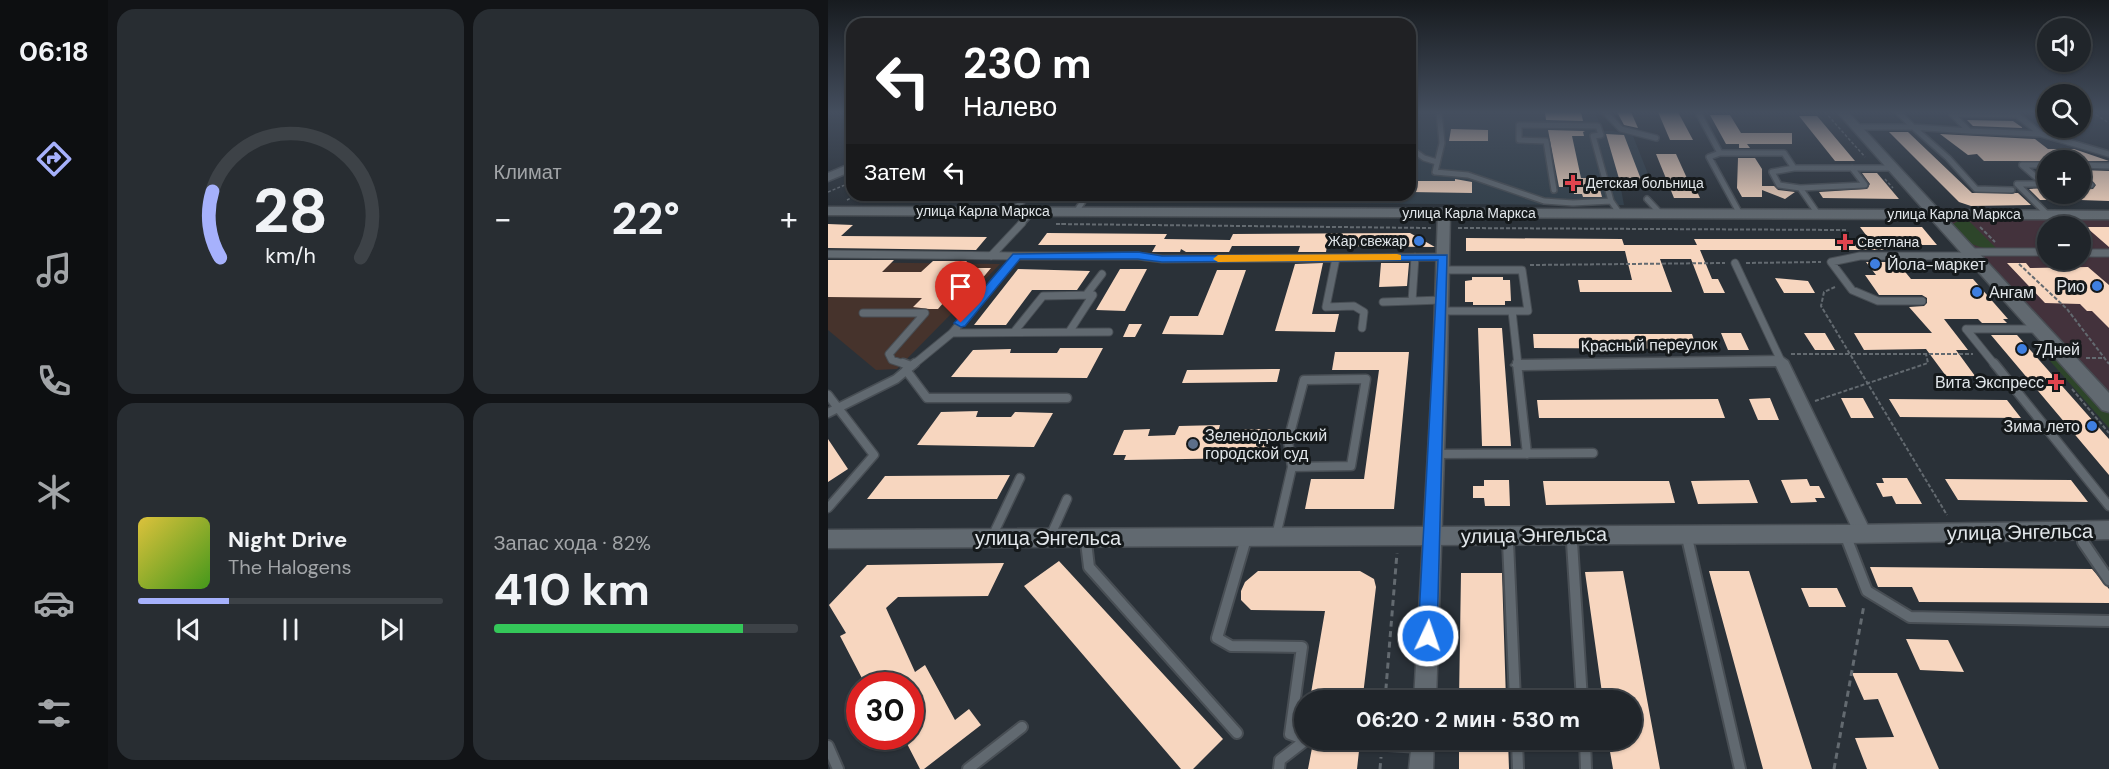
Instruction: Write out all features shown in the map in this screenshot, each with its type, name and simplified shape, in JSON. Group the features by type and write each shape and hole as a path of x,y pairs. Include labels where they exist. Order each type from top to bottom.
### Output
{"street":[{"path":"1874,148 2109,405"},
{"path":"828,177 846,170"},
{"name":"улица Карла Маркса","path":"828,211 1076,212 1444,220 1620,214 1935,214 2037,219"},
{"name":"улица Карла Маркса","path":"2091,217 2109,215"},
{"path":"1425,690 1444,220"},
{"path":"1781,361 1802,405 1854,534"},
{"name":"Красный переулок","path":"1518,365 1781,361"},
{"name":"улица Энгельса","path":"828,539 1686,533 1854,534 2109,530"}],"lane":[{"path":"1441,148 1435,172 1468,175 1544,201 1573,203 1611,201"},
{"path":"1547,148 1554,190"},
{"path":"1596,148 1611,201 1620,214"},
{"path":"1717,148 1720,153"},
{"path":"1937,148 1976,189 2012,190"},
{"path":"2087,148 2109,154"},
{"path":"1416,152 1424,158 1437,162"},
{"path":"1740,214 1709,157 1720,153 1784,153 1794,168"},
{"path":"2037,165 2022,165 2037,177"},
{"path":"2091,165 2109,166"},
{"path":"1852,168 1865,185 1800,188 1779,185 1772,172 1794,168 1852,168 1892,168"},
{"path":"2037,184 2017,184 2049,216"},
{"path":"1800,188 1818,214"},
{"path":"1647,199 1661,214"},
{"path":"1012,212 1022,201"},
{"path":"1076,212 1083,201"},
{"path":"991,256 1032,212"},
{"path":"1922,301 1878,301 1852,290 1831,262 1860,256 2037,252"},
{"path":"2091,253 2109,254"},
{"path":"828,254 1138,256 1162,259 1415,257 1443,264 1522,270 1528,311 1442,306 1412,301 1383,302"},
{"path":"828,412 896,379 952,333 1017,256"},
{"path":"1412,301 1415,257"},
{"path":"1336,258 1326,306 1354,306 1364,312 1362,328"},
{"path":"1735,263 1781,361"},
{"path":"1086,295 1102,274"},
{"path":"1014,332 1043,296 1093,295 1069,332"},
{"path":"1512,311 1527,454"},
{"path":"863,313 925,313 889,354 892,360 909,368 927,398 1067,398"},
{"path":"2039,329 1966,329 2109,506"},
{"path":"952,333 1109,332"},
{"path":"1275,537 1292,467 1288,441 1304,380 1366,379 1351,466 1292,467"},
{"path":"828,395 874,455 828,508"},
{"path":"1436,454 1593,453"},
{"path":"991,539 1020,478"},
{"path":"1049,538 1067,499"},
{"path":"2076,531 2109,580"},
{"path":"1686,533 1740,769"},
{"path":"1571,534 1581,690"},
{"path":"1854,534 1867,591 1910,617 2109,621"},
{"path":"1508,535 1515,690"},
{"path":"1246,537 1216,638 1231,646 1302,647 1296,690"},
{"path":"1086,538 1089,567 1237,733"},
{"path":"1294,705 1290,734 1294,736"},
{"path":"968,769 1022,727"},
{"path":"828,746 838,769"},
{"path":"1279,769 1280,760 1294,749"},
{"path":"1403,750 1422,752"},
{"path":"1517,750 1518,769"},
{"path":"1586,750 1587,769"}],"path":[{"path":"828,192 846,184"},
{"path":"1056,225 1444,220 1846,230"},
{"path":"1976,222 2067,309 2109,364"},
{"path":"1525,265 1831,262"},
{"path":"1846,282 1824,292 1821,306 1949,519"},
{"path":"1781,361 1784,354 1973,355 1978,343"},
{"path":"1802,405 1928,363 1926,354"},
{"path":"2080,358 2105,358"},
{"path":"1386,690 1396,553"},
{"path":"1834,769 1867,591"}],"shaded area":[{"path":"1416,148 1638,148 1654,189 1621,189 1624,205 1073,202 1416,201"},
{"path":"1949,219 2037,219 2037,270 2091,270 2091,219 2109,219 2109,396"},
{"path":"828,262 1000,264 897,369 876,370 828,330"}],"green space":[{"path":"1958,221 1969,221 1997,249 1983,248 1966,240 1953,224"},
{"path":"2050,361 2062,361 2109,412 2109,428"}],"building":[{"path":"1551,148 1575,148 1581,178 1597,178 1602,197 1583,197 1582,194 1574,194 1573,187 1559,187"},
{"path":"1610,148 1629,148 1642,182 1620,182"},
{"path":"1825,148 1844,148 1855,161 1835,161"},
{"path":"1905,148 1925,148 1972,193 2018,193 2031,205 1971,206 1959,202"},
{"path":"1959,148 2077,150 2037,150 2037,161 1984,161 1977,154 1968,155"},
{"path":"1656,154 1676,154 1690,185 1694,185 1700,198 1674,198"},
{"path":"2091,155 2109,161 2091,161"},
{"path":"1738,158 1755,158 1762,169 1762,186 1774,186 1778,190 1795,192 1785,199 1762,190 1762,197 1742,197 1737,188"},
{"path":"2091,170 2109,171 2109,201 2091,200 2091,189 2096,185 2091,180"},
{"path":"1862,173 1877,173 1899,199 1823,198 1819,192 1867,189 1870,184"},
{"path":"1455,179 1472,182 1472,193 1416,192 1416,181 1455,181"},
{"path":"2029,189 2037,189 2037,197"},
{"path":"828,224 853,225 841,236 987,237 976,250 828,248"},
{"path":"1860,227 1922,227 1937,245 1885,245 1889,250 1700,250 1712,279 1718,279 1725,293 1704,293 1691,259 1660,259 1672,292 1580,292 1578,280 1632,280 1625,251 1466,251 1466,238 1622,239 1624,245 1697,245 1694,239 1869,239"},
{"path":"2091,227 2109,227 2109,247 2091,231"},
{"path":"1047,233 1167,234 1164,239 1230,240 1233,234 1410,233 1435,247 1327,246 1326,252 1298,252 1300,246 1232,246 1229,252 1186,252 1181,249 1180,252 1152,252 1156,245 1038,245"},
{"path":"828,260 894,260 882,272 921,272 933,261 967,261 961,268 991,268 981,280 963,280 938,309 929,309 913,307 922,298 828,297"},
{"path":"1866,262 1897,262 1911,279 1973,279 2008,319 2003,319 2007,323 1982,323 1978,319 1944,319 1968,350 1956,350 1975,376 1946,376 1926,349 1864,350 1854,333 1932,333 1909,307 1924,306 1927,298 1922,295 1879,295 1865,275 1876,275"},
{"path":"1323,263 1312,314 1339,314 1335,332 1275,331 1295,264"},
{"path":"1381,263 1409,263 1407,286 1379,287"},
{"path":"2007,263 2026,263 2030,268 2037,268 2037,270 2091,270 2109,285 2109,328 2092,311 2087,311 2080,304 2045,303"},
{"path":"1018,269 1090,271 1077,290 1032,290 1006,325 974,325"},
{"path":"1120,269 1147,269 1125,311 1096,310"},
{"path":"1217,270 1246,270 1223,335 1162,334 1170,316 1198,316"},
{"path":"1472,277 1503,277 1503,280 1510,280 1511,301 1505,301 1505,305 1473,305 1473,302 1465,302 1465,281 1472,280"},
{"path":"1775,278 1808,281 1815,293 1784,293"},
{"path":"1129,324 1142,324 1135,337 1123,337"},
{"path":"1478,328 1502,328 1511,446 1482,446"},
{"path":"1721,333 1741,333 1749,350 1728,350"},
{"path":"1804,333 1825,333 1835,350 1815,350"},
{"path":"1533,334 1692,334 1697,349 1534,348"},
{"path":"1991,335 2017,335 2109,439 2109,475"},
{"path":"1060,348 1103,348 1087,378 951,377 973,350 1011,349 1010,353 1057,353"},
{"path":"1335,352 1409,352 1394,509 1305,509 1311,479 1364,479 1379,370 1332,370"},
{"path":"1280,369 1277,382 1182,383 1187,370"},
{"path":"1770,398 1779,420 1758,420 1749,399"},
{"path":"1841,398 1863,398 1874,418 1851,418"},
{"path":"1718,399 1725,418 1539,418 1537,400"},
{"path":"1889,399 2007,400 2021,418 1900,417"},
{"path":"978,411 976,417 1011,417 1015,412 1053,413 1034,447 917,445 941,412"},
{"name":"Зеленодольский городской суд","path":"1220,425 1217,436 1243,435 1244,429 1272,429 1266,452 1249,453 1248,458 1124,460 1126,455 1113,455 1124,430 1150,429 1148,436 1175,435 1179,426"},
{"path":"828,439 848,469 828,482"},
{"path":"1010,475 997,499 867,499 885,476"},
{"path":"1882,478 1907,478 1922,504 1896,504 1892,496 1883,497 1876,483 1884,483"},
{"path":"1807,479 1810,486 1819,486 1825,498 1815,498 1817,502 1791,503 1781,480"},
{"path":"1945,479 2071,480 2088,502 1958,500"},
{"path":"1484,480 1509,480 1510,506 1485,506 1484,498 1473,498 1473,486 1484,486"},
{"path":"1749,480 1758,503 1698,504 1691,481"},
{"path":"1543,481 1669,481 1675,503 1546,505"},
{"path":"1059,561 1223,739 1193,769 1181,769 1024,586"},
{"path":"1004,563 988,596 898,597 886,608 915,672 859,672 840,636 846,633 829,605 867,565"},
{"path":"1870,567 2092,569 2109,589 2109,603 1919,602 1912,587 1878,587"},
{"path":"1258,571 1360,571 1374,579 1376,587 1364,690 1312,690 1325,611 1251,610 1241,600 1241,591 1245,582"},
{"path":"1623,571 1660,769 1613,769 1610,750 1642,750 1642,690 1602,690 1585,572"},
{"path":"1709,571 1749,571 1812,769 1763,769"},
{"path":"1461,573 1502,573 1506,690 1459,690"},
{"path":"1801,588 1837,588 1846,607 1809,607"},
{"path":"1906,639 1948,640 1964,672 1920,670"},
{"path":"925,665 955,720 969,709 981,725 924,769 920,769 910,750 924,750 924,672 915,672"},
{"path":"1852,673 1897,673 1939,769 1867,769 1855,738 1894,737 1878,699 1864,700"},
{"path":"1312,750 1359,751 1357,769 1308,769"},
{"path":"1459,750 1508,750 1509,769 1459,769"}],"slow traffic":[{"path":"1218,259 1397,257"}],"place":[{"name":"Детская больница","path":"1573,183"},
{"name":"Жар свежар","path":"1419,241"},
{"name":"Светлана","path":"1845,242"},
{"name":"Йола-маркет","path":"1875,264"},
{"name":"Рио","path":"2097,286"},
{"name":"Ангам","path":"1977,292"},
{"name":"7Дней","path":"2022,349"},
{"name":"Вита Экспресс","path":"2056,382"},
{"name":"Зима лето","path":"2092,426"},
{"name":"Зеленодольский городской суд","path":"1193,444"}],"route":[{"path":"961,323 1017,256 1138,256 1162,259 1443,257 1428,636"}]}
